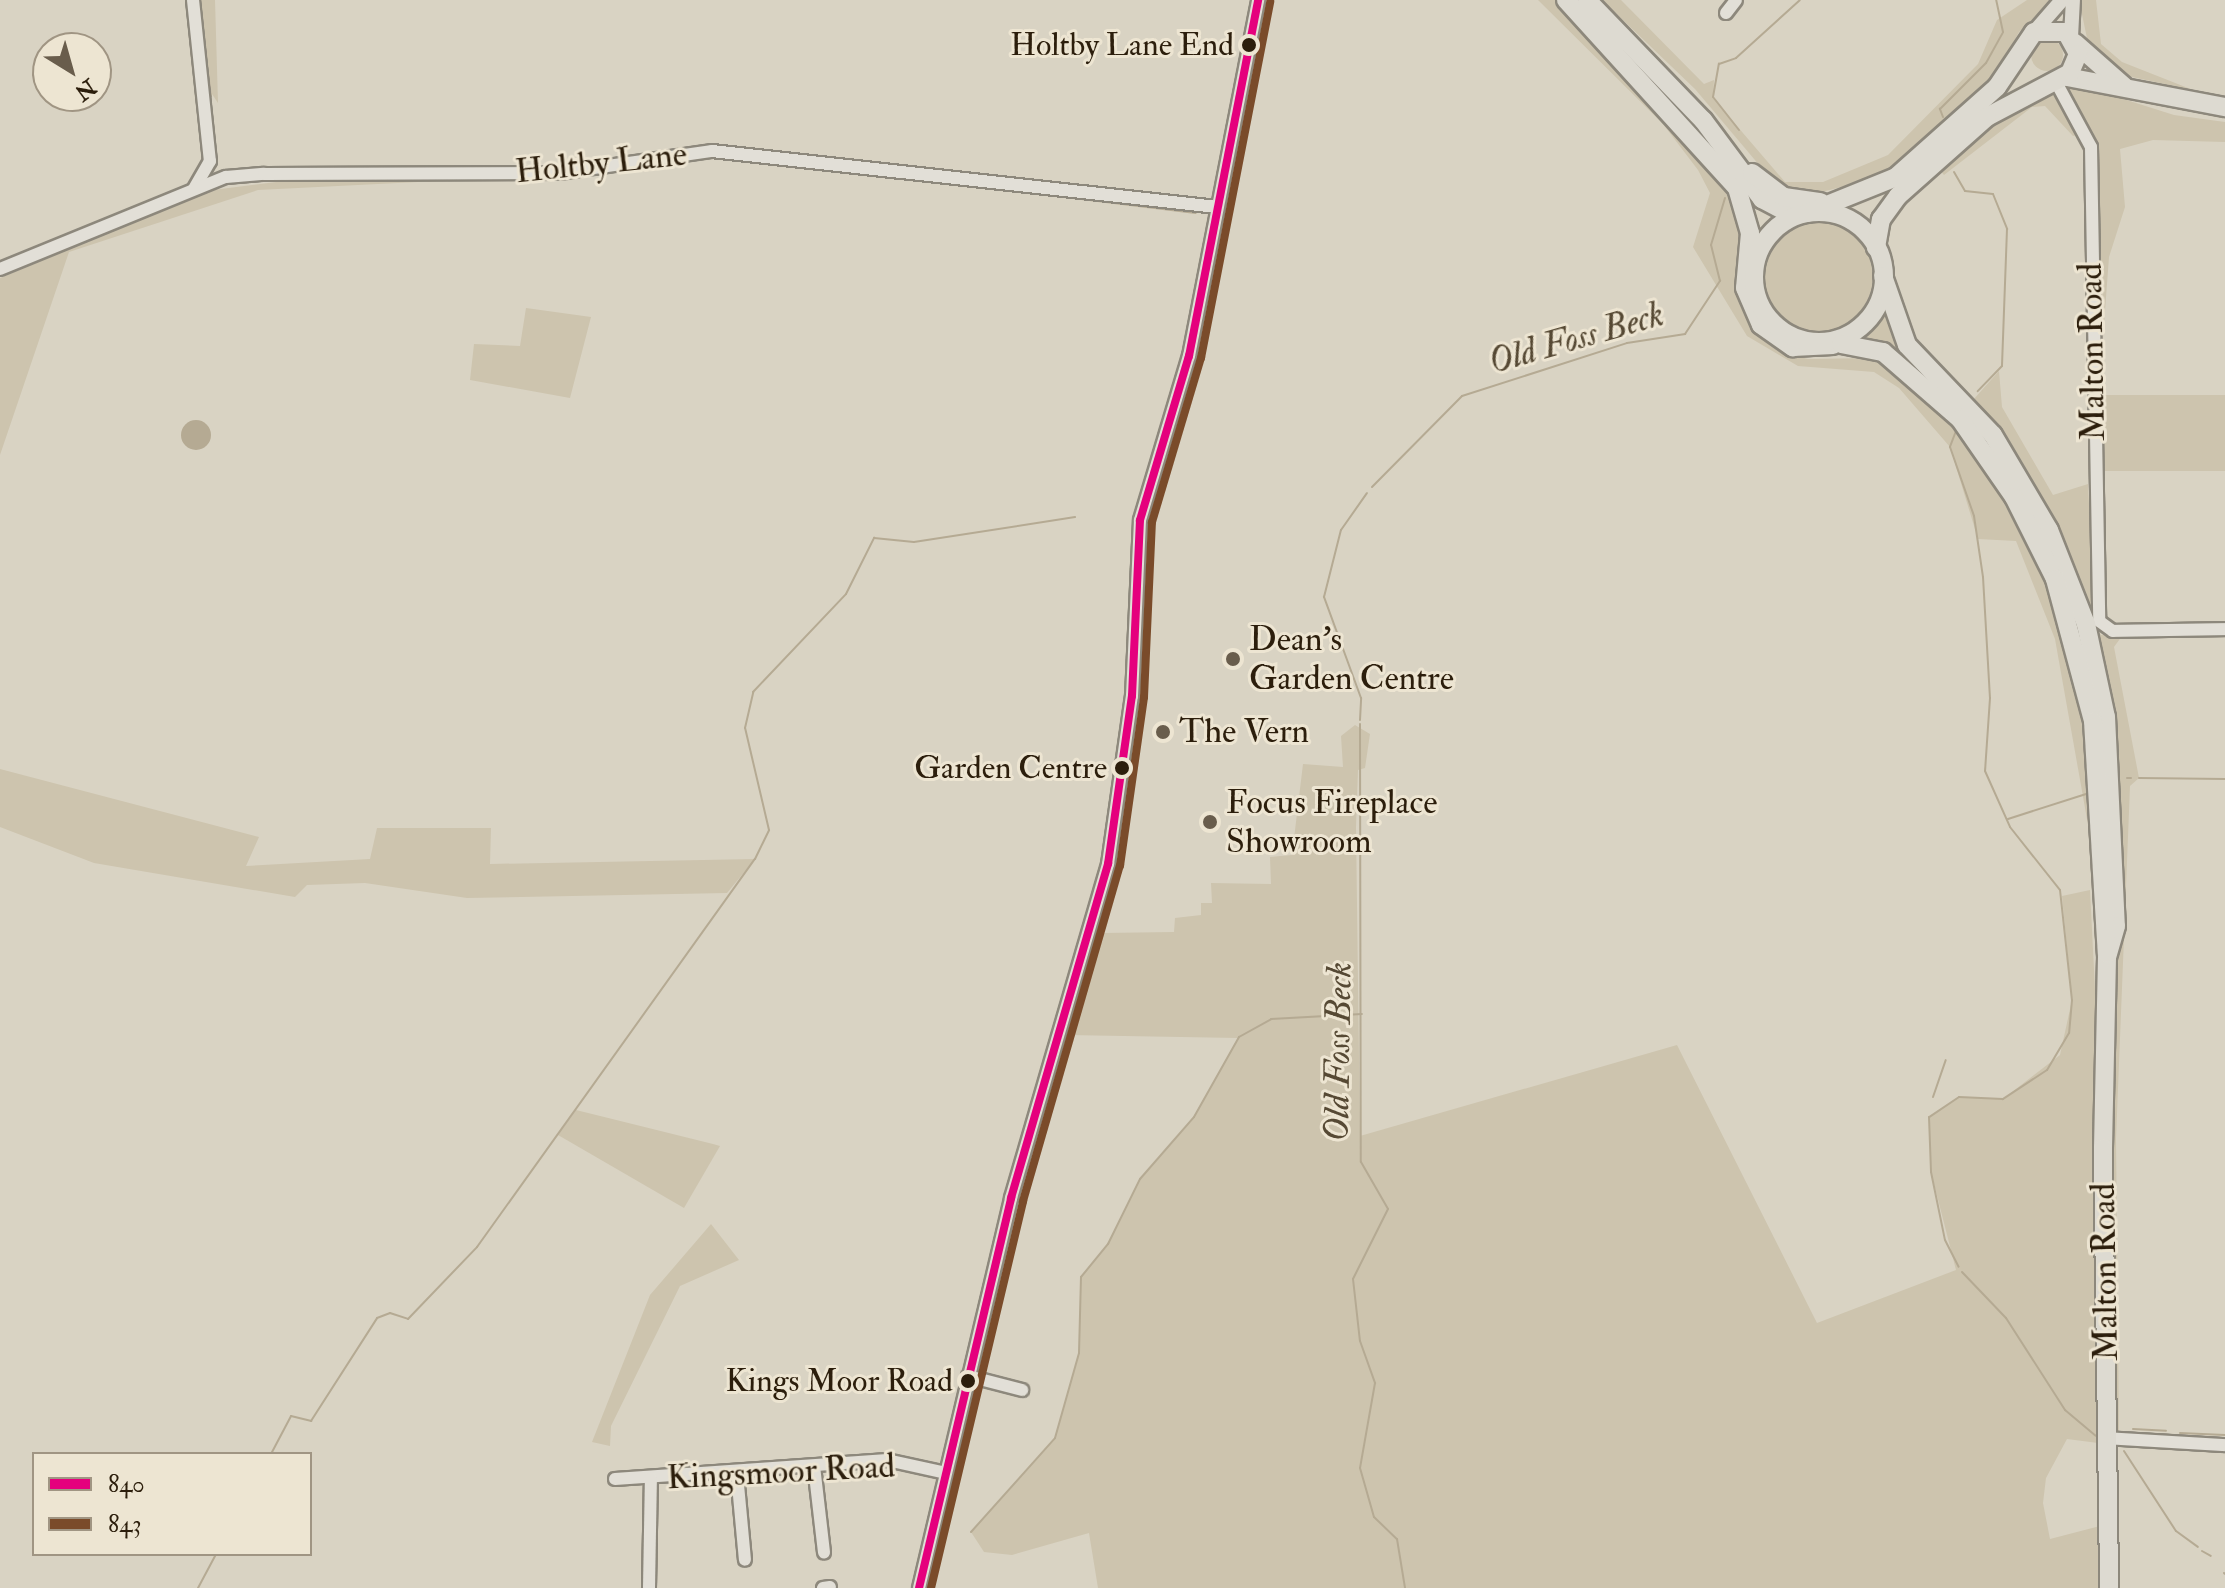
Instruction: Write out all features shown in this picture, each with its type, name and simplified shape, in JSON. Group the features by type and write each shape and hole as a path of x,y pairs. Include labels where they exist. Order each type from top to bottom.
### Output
{"highway":[{"path":"1566,0 1737,188 1750,233 1745,288 1761,325 1793,347 1837,344 1868,321 1886,285 1888,230 1921,176"},
{"path":"1587,0 1737,161 1784,197 1832,202"},
{"path":"2079,626 2034,534 1981,445 1896,361 1779,325 1755,289 1759,251 1800,214 1879,187 1908,168 1997,87 2034,32 2058,28 2124,86"},
{"path":"2073,40 2077,59 2058,80 1987,117 1921,176 1881,219 1876,248 1907,345 1973,411 2027,488 2079,626"},
{"path":"2022,52 2030,74 2058,80 2124,86 2225,107"},
{"path":"1737,161 1762,199 1800,214 1846,219 1876,248"},
{"name":"Malton Road","path":"2079,626 2093,721 2107,957 2106,1438 2109,1588"}],"main road":[{"path":"2034,32 2062,0"},
{"path":"2073,0 2073,40"}],"street":[{"path":"193,0 210,161 194,189"},
{"path":"919,1588 998,1249 1108,864 1130,710 1140,520 1180,393 1258,0"},
{"path":"1726,13 1736,0"},
{"name":"Malton Road","path":"2058,80 2091,147 2097,608 2105,629 2225,629"},
{"name":"Holtby Lane","path":"0,269 226,177 559,173 712,151 1217,207"},
{"path":"210,161 226,177"},
{"path":"968,1376 1022,1390"},
{"path":"2106,1438 2225,1445"},
{"name":"Kingsmoor Road","path":"615,1479 737,1474 887,1460 946,1473"},
{"path":"814,1466 824,1552"},
{"path":"737,1474 745,1560"},
{"path":"649,1588 651,1478"},
{"path":"823,1588 830,1587"}],"shaded area":[{"path":"196,0 215,0 218,103 212,94"},
{"path":"1538,0 1556,0 1733,191 1740,221 1735,277 1741,308 1757,333 1781,352 1808,359 1872,358 1946,415 1978,456 2055,597 2086,724 2093,853 2055,639 2016,541 1978,539 1950,447 1899,388 1874,372 1798,366 1747,336 1693,247 1710,193 1698,170 1663,124"},
{"path":"1602,0 1621,0 1704,84 1714,80 1713,98 1785,182 1823,182 1888,155 1978,64 1997,20 2027,0 2053,0 2019,32 1993,79 1884,176 1810,195 1776,185 1695,89"},
{"path":"2079,0 2096,0 2101,44 2122,62 2193,90 2118,74 2088,43"},
{"path":"2047,39 2058,44 2063,55 2058,66 2047,71 2036,66 2031,55 2036,44"},
{"path":"2079,85 2174,115 2225,122 2225,142 2153,140 2120,149 2125,207 2109,257 2103,338 2089,132 2073,136 2045,106 2032,107 1944,175 1939,169 2023,104"},
{"path":"300,179 458,180 258,190 69,252 0,455 0,278 205,191"},
{"path":"1818,222 1839,226 1857,238 1869,256 1873,277 1869,298 1857,316 1839,328 1818,332 1797,328 1779,316 1767,298 1763,277 1767,256 1779,238 1797,226"},
{"path":"1882,305 1891,333 1916,368 1856,340"},
{"path":"526,308 591,317 570,398 470,380 474,344 520,346"},
{"path":"1999,371 2002,407 2053,495 2088,484 2095,624 2101,635 2122,636 2114,647 2139,778 2130,786 2116,1139 2119,1434 2111,1434 2110,1131 2119,772 2104,674 2006,444 1973,400"},
{"path":"2098,395 2225,395 2225,471 2098,471"},
{"path":"196,420 206,425 211,435 206,445 196,450 186,445 181,435 186,425"},
{"path":"1355,725 1370,734 1365,768 1358,770 1356,827 1360,1136 1677,1045 1817,1323 1956,1270 1931,1172 1929,1117 1959,1097 2003,1099 2060,1055 2072,1000 2062,896 2090,890 2099,1069 2098,1443 2067,1439 2046,1478 2043,1503 2050,1539 2100,1526 2101,1588 1098,1588 1089,1533 1012,1555 984,1552 971,1532 1055,1438 1079,1353 1081,1277 1108,1244 1140,1179 1194,1116 1238,1038 1067,1035 1102,933 1174,932 1175,918 1201,915 1201,903 1212,903 1211,883 1271,884 1270,857 1292,855 1303,764 1343,767 1341,736"},
{"path":"0,769 259,837 246,866 370,859 377,828 491,828 490,864 755,859 727,893 467,898 365,883 307,885 295,897 94,863 0,827"},
{"path":"576,1110 720,1146 684,1208 558,1135"},
{"path":"711,1224 739,1260 680,1286 611,1426 610,1446 592,1442 650,1295"}],"waterway":[{"name":"Old Foss Beck","path":"1739,130 1713,97 1719,64 1736,58 1800,0"},
{"path":"1943,117 1940,109 1986,63 2003,32 1996,0"},
{"path":"201,22 211,96"},
{"path":"1954,172 1965,191 1993,194 2007,229 2002,366 1978,391"},
{"path":"1000,189 1196,213"},
{"name":"Old Foss Beck","path":"1372,487 1462,396 1627,343 1685,334 1720,281 1711,245 1725,198"},
{"path":"1956,431 1950,447 1974,516 1983,577 1990,698 1985,771 2010,827 2060,890 2072,1000 2069,1033 2047,1070 2003,1099 1959,1097 1929,1117 1931,1172 1945,1240 1959,1267"},
{"name":"Old Foss Beck","path":"1360,720 1361,698 1324,597 1341,530 1367,493"},
{"path":"272,1452 291,1416 311,1421 377,1318 390,1313 408,1319 477,1247 755,859 769,830 745,728 753,692 846,594 874,538 914,542 1075,517"},
{"name":"Old Foss Beck","path":"1360,724 1361,1162 1388,1209 1353,1279 1360,1341 1375,1383 1360,1468 1374,1517 1397,1539 1405,1588"},
{"path":"2139,778 2225,779"},
{"path":"2008,819 2086,794"},
{"path":"971,1532 1055,1438 1079,1353 1081,1277 1108,1244 1140,1179 1194,1117 1239,1037 1271,1019 1362,1014"},
{"path":"1933,1097 1946,1060"},
{"path":"1962,1272 2006,1318 2065,1410 2096,1436"},
{"path":"2133,1429 2166,1431"},
{"path":"2180,1433 2225,1435"},
{"path":"2124,1451 2176,1531 2198,1547"},
{"path":"2202,1551 2211,1556"},
{"path":"198,1588 215,1556"}],"transit line":[{"name":"840","path":"919,1588 1011,1198 1108,864 1132,696 1140,520 1189,356 1258,0"},
{"name":"843","path":"931,1588 1023,1201 1120,866 1144,697 1152,522 1201,358 1270,2"}],"place":[{"name":"Holtby Lane End","path":"1249,45"},
{"name":"Dean's Garden Centre","path":"1233,659"},
{"name":"The Vern","path":"1163,732"},
{"name":"Garden Centre","path":"1122,768"},
{"name":"Focus Fireplace Showroom","path":"1210,822"},
{"name":"Kings Moor Road","path":"968,1381"}]}
